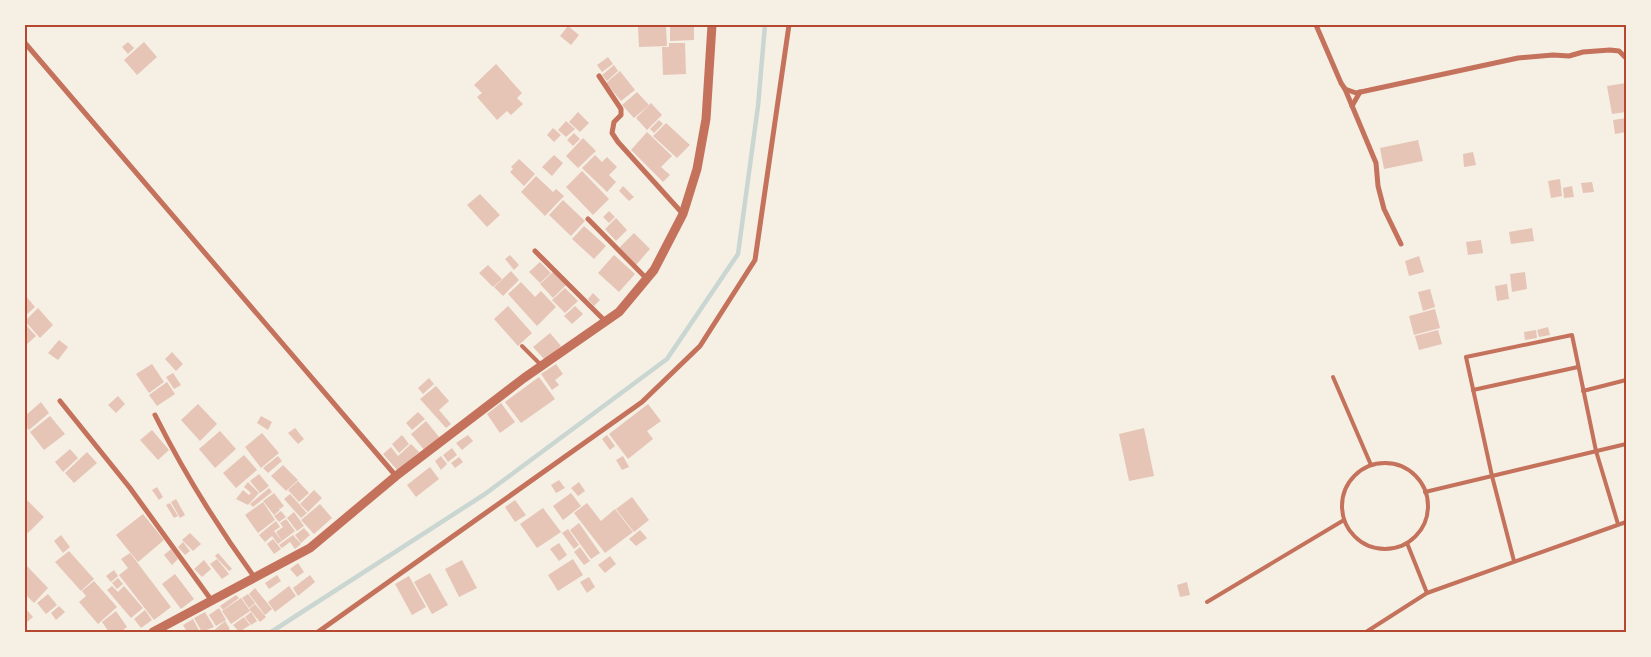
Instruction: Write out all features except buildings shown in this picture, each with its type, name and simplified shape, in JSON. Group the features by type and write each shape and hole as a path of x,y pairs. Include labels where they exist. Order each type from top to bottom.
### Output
{"street":[{"path":"153,632 310,548 396,476 542,366 619,312 654,270 682,214 697,169 706,119 712,25"},
{"path":"318,632 642,402 700,346 755,260 789,25"},
{"path":"1316,25 1376,163 1378,186 1384,209 1401,244"},
{"path":"25,43 396,476"},
{"path":"1345,89 1360,92 1518,58 1553,55 1569,56 1583,52 1610,50 1619,52 1626,58"},
{"path":"599,76 621,109 621,115 614,122 612,133 682,214"},
{"path":"1352,106 1360,92"},
{"path":"588,219 646,279"},
{"path":"535,251 606,322"},
{"path":"60,401 130,488 213,601"},
{"path":"155,415 180,466 211,516 255,578"}],"lane":[{"path":"1514,562 1492,476 1466,357 1572,335 1596,451 1618,524"},
{"path":"522,346 542,366"},
{"path":"1473,390 1578,366"},
{"path":"1332,377 1371,465"},
{"path":"1583,391 1626,380"},
{"path":"1426,492 1626,444"},
{"path":"1390,463 1408,469 1415,475 1426,492 1428,511 1425,520 1415,537 1407,543 1389,549 1370,547 1354,536 1344,520 1342,500 1348,482 1354,475 1371,465 1390,463"},
{"path":"1207,602 1344,520"},
{"path":"1366,632 1428,593 1626,522"},
{"path":"1407,543 1428,593"}],"waterway":[{"path":"271,632 485,494 667,359 738,254 758,106 765,25"}]}
